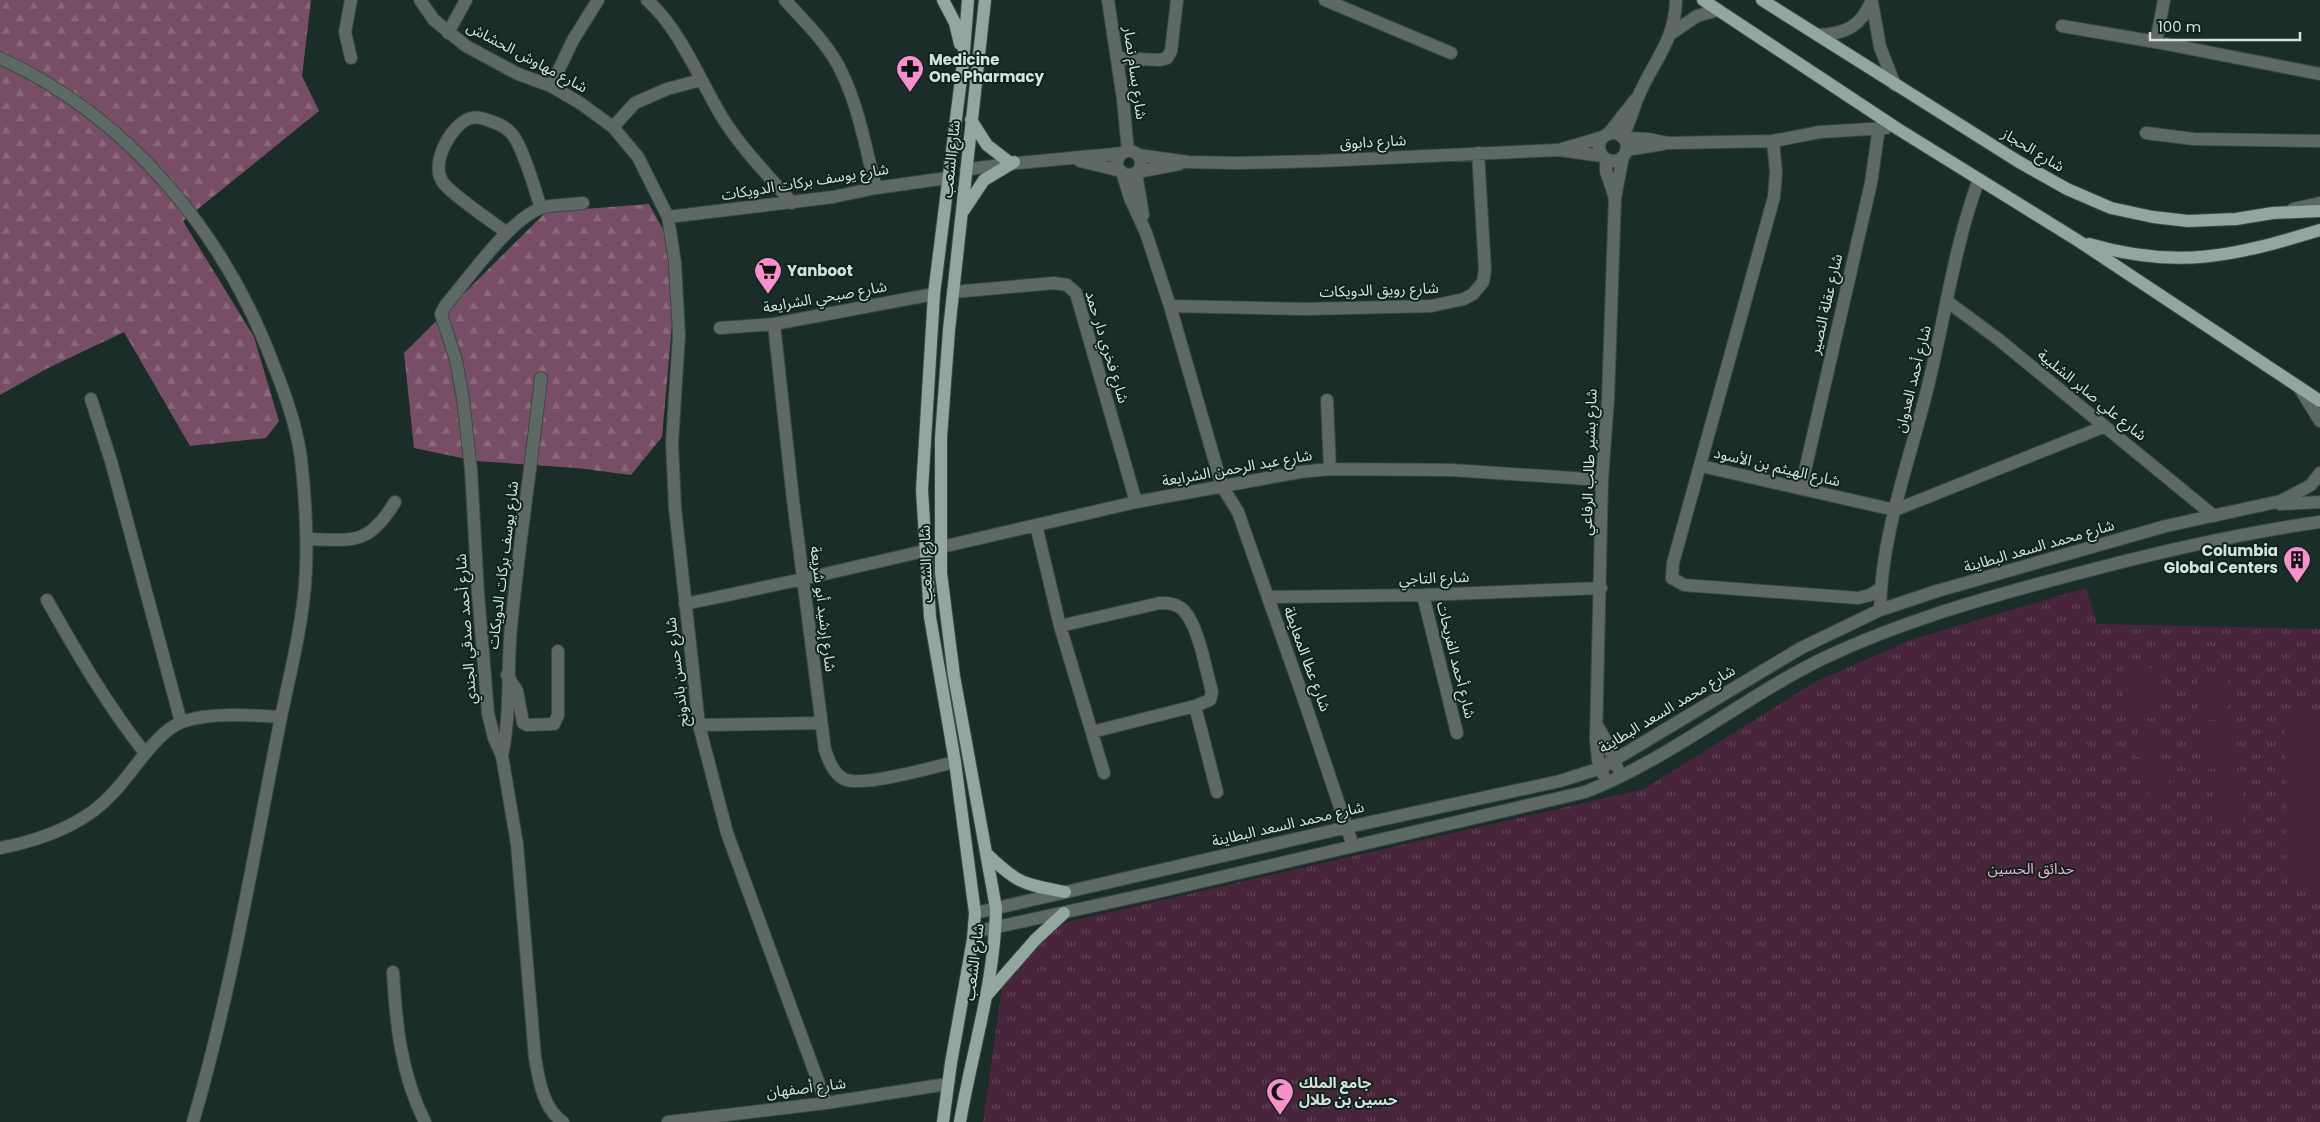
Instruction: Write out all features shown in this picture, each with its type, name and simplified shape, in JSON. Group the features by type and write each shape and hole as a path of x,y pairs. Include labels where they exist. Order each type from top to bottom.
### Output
{"main road":[{"path":"943,0 955,23 963,63"},
{"name":"شارع الشعب","path":"943,1122 947,1084 974,932 975,913 955,762 931,627 922,490 934,294 947,178 963,63 968,0"},
{"name":"شارع الشعب","path":"960,1122 987,995 996,908 988,854 949,645 940,573 942,547 941,437 983,0"},
{"path":"1703,0 1898,129 2077,240 2320,401"},
{"name":"شارع الحجاز","path":"1762,0 1895,85 2051,180 2111,208 2146,216 2188,221 2236,219 2273,214"},
{"path":"961,214 979,185 1012,162 987,145 971,120"},
{"path":"2273,214 2320,211"},
{"path":"2077,240 2134,255 2181,259 2207,258 2238,252 2320,230"},
{"path":"988,854 1016,880 1065,892"},
{"path":"987,995 1035,940 1064,913"}],"street":[{"path":"351,0 345,32 351,58"},
{"name":"شارع مهاوش الحشاش","path":"420,0 434,20 448,33 487,58 518,74 551,86 580,102 613,127 638,157 668,218"},
{"path":"448,33 466,0"},
{"path":"551,86 574,40 598,0"},
{"path":"647,0 666,21 722,118 749,154 792,203"},
{"path":"785,0 825,46 842,71 856,109 876,188"},
{"name":"شارع بسام نصار","path":"1108,0 1130,153"},
{"path":"1116,58 1160,60 1167,58 1171,51 1177,0"},
{"path":"1325,0 1451,53"},
{"name":"شارع بشير طالب الرفاعي","path":"1606,784 1596,748 1598,727 1602,480 1608,399 1618,142 1630,122 1637,98 1672,33 1676,0"},
{"path":"2156,42 2164,0"},
{"path":"1817,35 1840,33 1851,28 1862,17 1872,1"},
{"path":"1872,1 1880,47 1895,85"},
{"name":"شارع بشير طالب الرفاعي","path":"1672,33 1697,16 1718,10"},
{"path":"2062,26 2320,74"},
{"path":"0,58 57,88 114,132 158,174 178,198 226,265 257,322 290,407 302,467 307,538 305,587 296,644 228,981 211,1057 193,1122"},
{"path":"613,127 636,104 667,89 701,80"},
{"path":"507,233 442,181 438,166 440,158 457,126 472,118 484,118 512,134 521,150 541,208"},
{"path":"1618,142 1773,141 1820,132 1879,127 1898,129"},
{"name":"شارع عقلة النصير","path":"1801,488 1871,183 1879,127"},
{"path":"2146,133 2194,139 2320,141"},
{"name":"شارع الهيثم بن الأسود","path":"1773,141 1776,172 1774,197 1710,425 1701,466 1895,510"},
{"name":"شارع بشير طالب الرفاعي","path":"1615,198 1606,171 1604,157 1599,146 1618,142"},
{"name":"شارع دابوق","path":"966,170 1012,162 1130,153 1188,162 1320,161 1559,150 1618,142 1617,160 1559,150"},
{"path":"1146,233 1137,172 1141,165 1130,153 1117,162 1130,198 1146,233 1170,306 1222,486"},
{"name":"شارع رويق الدويكات","path":"1170,306 1306,309 1417,308 1464,299 1479,288 1485,270 1478,153"},
{"name":"شارع دابوق","path":"1070,159 1121,172"},
{"name":"شارع دابوق","path":"1137,172 1188,162"},
{"path":"1121,172 1128,175 1137,172"},
{"name":"شارع يوسف بركات الدويكات","path":"668,218 792,203 947,178"},
{"name":"شارع أحمد العدوان","path":"1880,610 1881,588 1895,510 1921,416 1967,211 1980,179"},
{"name":"شارع أحمد صدقي الجندي","path":"563,1122 550,1109 543,1092 535,1058 518,844 502,756 494,738 488,713 478,592 471,470 462,393 452,344 443,322 442,314 445,306 507,233 525,217 541,208 583,203"},
{"name":"شارع الحجاز","path":"2273,214 2320,203"},
{"name":"شارع حسن باندونج","path":"668,218 674,263 679,335 672,459 680,560 698,726 727,833 826,1103"},
{"name":"شارع فخري دار حمد","path":"954,292 1054,283 1067,285 1076,293 1136,502"},
{"name":"شارع صبحي الشرايعة","path":"720,328 774,324 934,294"},
{"name":"شارع علي صابر الشلبية","path":"1948,302 1998,339 2103,427 2214,516"},
{"name":"شارع إرشيد أبو شريعة","path":"774,324 803,579 825,750 833,768 842,777 853,782 871,781 955,762"},
{"name":"شارع يوسف بركات الدويكات","path":"502,756 506,730 507,675 512,616 541,378"},
{"path":"2299,388 2320,421"},
{"path":"91,400 111,461 181,722"},
{"path":"1328,400 1330,469"},
{"path":"1895,510 2103,427"},
{"path":"1701,466 1673,564 1672,578 1684,585 1858,598 1870,595 1881,588"},
{"name":"شارع عبد الرحمن الشرايعة","path":"685,604 803,579 1136,502 1272,476 1330,469 1452,470 1602,480"},
{"name":"شارع محمد السعد البطاينة","path":"975,913 1348,827 1560,781 1601,768 1801,648 1880,610 1937,591 2166,526 2274,503 2302,491 2311,485 2320,473"},
{"name":"شارع عطا المعايطة","path":"1222,486 1238,512 1353,846"},
{"path":"307,538 350,540 368,534 383,521 395,502"},
{"path":"2274,503 2299,504 2320,502"},
{"path":"974,932 1064,913 1585,792 1621,778 1780,682 1824,658 1924,618 2011,591 2172,548 2320,522"},
{"path":"1036,526 1060,626 1104,773"},
{"path":"2166,526 2172,548"},
{"name":"شارع التاجي","path":"1268,597 1423,595 1601,588"},
{"name":"شارع أحمد الفريحات","path":"1423,595 1457,733"},
{"path":"47,600 92,679 120,721 145,753"},
{"path":"1060,626 1160,603 1171,603 1181,608 1189,617 1194,629 1212,692 1210,700 1195,706 1092,732"},
{"path":"507,675 517,691 523,723 527,725 554,724 558,715 558,651"},
{"path":"1195,706 1217,792"},
{"path":"0,848 40,839 86,816 113,794 145,753 163,735 181,722 224,717 281,717"},
{"path":"698,726 821,723"},
{"name":"شارع بشير طالب الرفاعي","path":"1598,727 1621,778"},
{"path":"393,972 401,1051 408,1081 425,1122"},
{"name":"شارع أصفهان","path":"668,1122 826,1103 947,1084"}],"green space":[{"path":"0,0 311,0 302,76 319,111 183,221 254,337 279,421 266,438 190,446 124,332 46,369 0,395"},
{"path":"649,204 665,233 674,303 662,437 631,475 577,468 476,461 414,448 404,353 546,212"},
{"name":"حدائق الحسين","path":"2086,588 2097,624 2320,629 2320,1122 983,1122 1002,988 1029,953 1063,923 1644,789 1815,682 1913,639"},
{"path":"2123,668 2157,668 2156,718 2122,717"},
{"path":"2197,675 2227,675 2227,720 2197,720"},
{"path":"2285,709 2320,709 2320,886 2287,885"},
{"path":"2138,721 2160,722 2158,758 2136,757"},
{"path":"2234,723 2235,769 2204,769 2203,724"},
{"path":"2147,764 2169,764 2169,798 2148,798"},
{"path":"2212,777 2242,777 2243,822 2213,822"}],"place":[{"name":"Medicine One Pharmacy","path":"910,93"},
{"name":"Yanboot","path":"768,295"},
{"name":"Columbia Global Centers","path":"2297,584"},
{"name":"جامع الملك حسين بن طلال","path":"1280,1116"}]}
